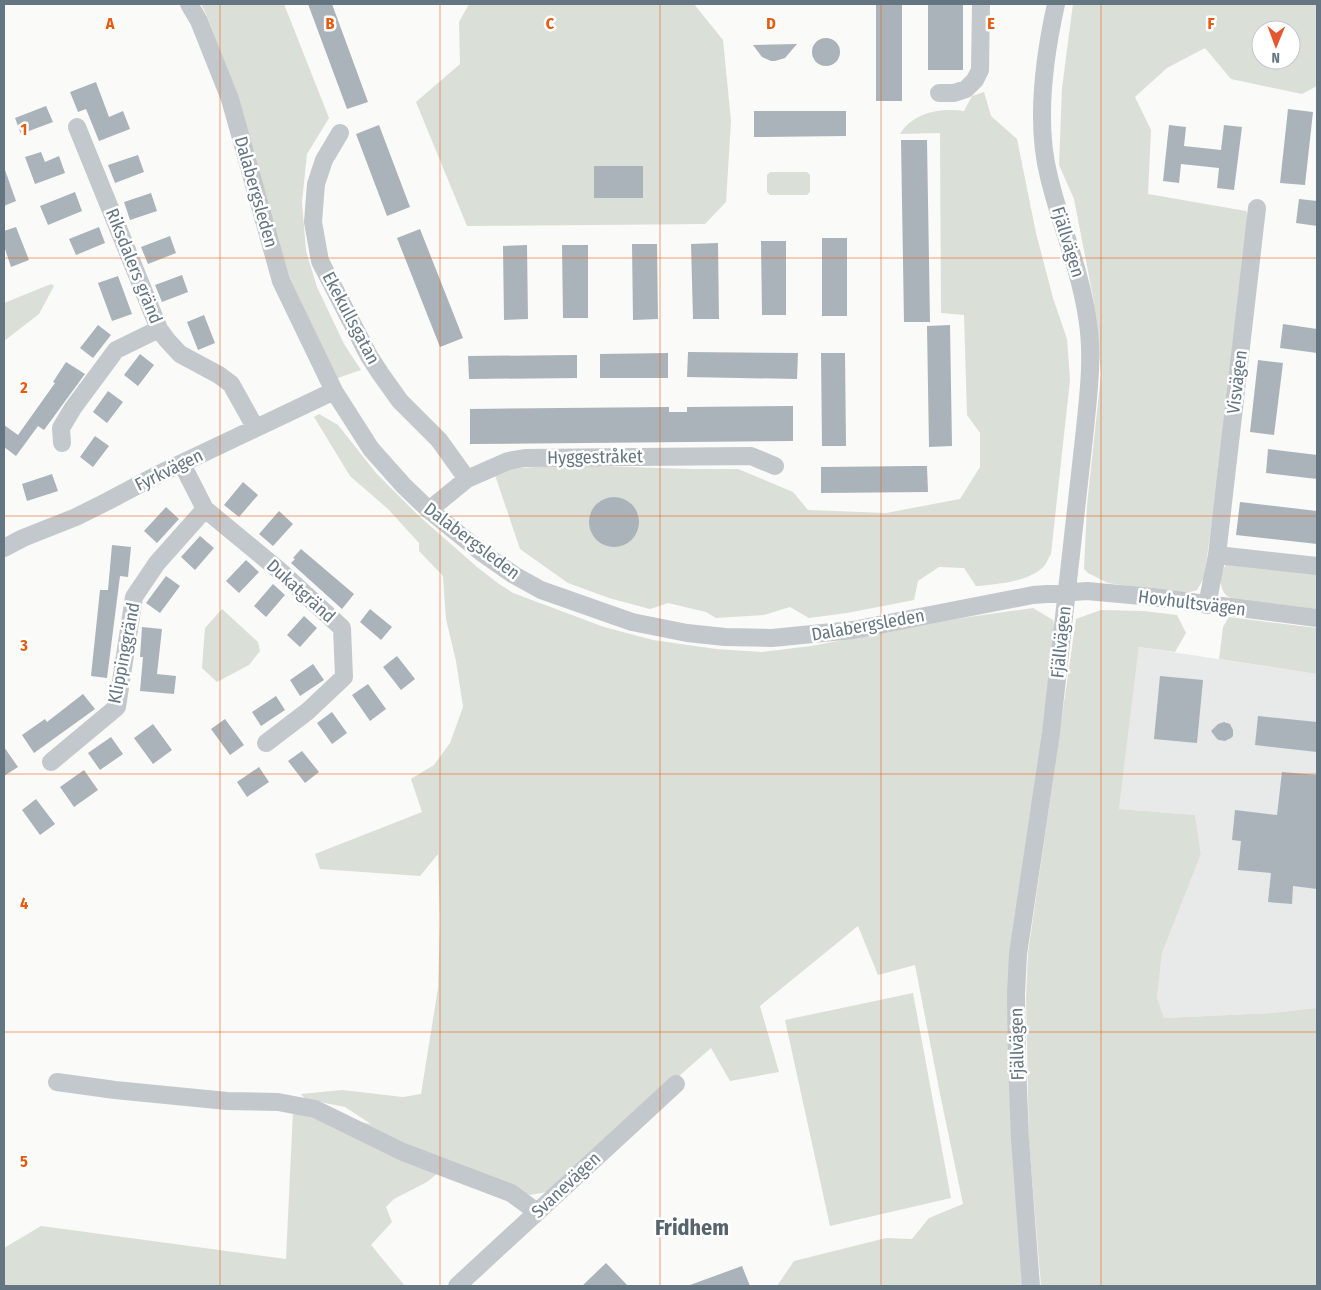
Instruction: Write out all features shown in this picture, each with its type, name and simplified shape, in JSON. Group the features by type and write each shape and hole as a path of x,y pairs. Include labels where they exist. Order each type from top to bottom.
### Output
{"street":[{"name":"Dalabergsleden","path":"189,4 199,22 230,99 281,280 334,391 371,449 404,486 429,510 481,552 514,575 541,590 632,622 687,633 772,638 853,630 1033,595 1066,592"},
{"path":"939,93 954,93 966,89 976,80 980,70 981,4"},
{"name":"Fjällvägen","path":"1031,1286 1016,1062 1018,964 1024,907 1051,733 1089,393 1090,344 1083,290 1063,230 1048,177 1044,155 1043,126 1046,56 1056,4"},
{"name":"Riksdalers gränd","path":"77,126 159,329 180,354 219,375 231,384 255,428"},
{"name":"Ekekullsgatan","path":"340,133 324,160 316,184 313,222 320,260 369,356 380,373 400,401 439,440 467,479"},
{"name":"Visvägen","path":"1207,605 1217,555 1257,208"},
{"path":"62,442 61,428 73,408 116,350 159,329"},
{"name":"Fyrkvägen","path":"4,548 23,538 76,517 157,475 334,391"},
{"name":"Hyggestråket","path":"429,510 467,479 508,461 544,458 751,456 775,466"},
{"name":"Dukatgränd","path":"182,464 205,509 280,571 342,628 344,677 308,711 266,744"},
{"name":"Klippinggränd","path":"51,762 117,707 134,597 157,563 205,509"},
{"path":"1217,555 1317,566"},
{"name":"Hovhultsvägen","path":"1066,592 1087,591 1152,597 1317,618"},
{"path":"57,1082 115,1090 227,1101 278,1102 315,1109 403,1152 511,1193 537,1212"},
{"name":"Svanevägen","path":"457,1286 676,1084"}],"shaded area":[{"path":"201,4 284,4 329,118 307,154 302,202 306,251 317,287 344,344 361,370 335,379 285,275 238,97"},
{"path":"469,4 694,4 723,40 731,121 726,202 705,224 467,226 416,102 460,64 459,22"},
{"path":"1073,4 1317,4 1317,86 1302,94 1231,79 1205,48 1167,68 1135,97 1151,130 1148,194 1246,211 1250,218 1222,450 1204,578 1197,590 1182,594 1108,583 1084,569 1087,505 1101,374 1093,297 1074,199 1059,165 1062,88"},
{"path":"984,92 991,116 1017,139 1036,233 1053,298 1067,339 1070,380 1051,554 1039,571 1023,579 976,586 964,568 939,567 918,581 914,600 809,618 790,607 764,615 716,618 706,612 668,603 650,609 609,598 568,583 520,549 495,475 507,469 561,465 738,469 793,492 808,510 886,513 960,499 980,467 980,433 967,415 964,315 941,313 940,133 900,134 913,121 928,113 946,110 964,111 972,96"},
{"path":"770,172 807,172 810,175 810,192 807,195 770,195 767,192 767,175"},
{"path":"51,284 54,286 39,314 4,341 4,303"},
{"path":"319,414 338,425 376,473 418,515 499,584 513,593 604,627 653,640 716,649 761,652 811,646 962,618 1033,608 1053,620 1055,626 1052,665 1012,950 1024,1286 777,1286 794,1261 886,1238 912,1239 929,1218 963,1204 915,965 878,975 858,926 760,1006 779,1072 730,1081 711,1048 547,1192 530,1195 516,1189 439,1172 427,1182 394,1199 386,1207 392,1222 371,1245 405,1286 4,1286 4,1248 41,1226 286,1259 293,1111 371,1124 345,1107 305,1099 301,1094 342,1090 403,1097 421,1094 438,988 440,921 438,854 420,876 320,869 315,854 422,812 411,779 434,765 450,743 463,707 456,661 446,619 443,576 419,551 419,543 388,509 350,476 314,417"},
{"path":"1226,564 1317,571 1317,609 1239,600 1228,597 1221,585 1221,576"},
{"path":"222,609 258,642 260,651 249,665 217,682 202,668 205,628"},
{"path":"1101,610 1143,611 1177,615 1186,633 1175,652 1139,647 1119,809 1195,815 1201,854 1162,953 1157,998 1164,1018 1272,1013 1317,1008 1317,1286 1041,1286 1029,1142 1026,997 1028,953 1076,619"},
{"path":"1229,617 1317,628 1317,674 1219,659 1223,627"},
{"path":"1139,647 1317,674 1317,1008 1272,1013 1164,1018 1157,998 1162,953 1201,854 1195,815 1119,809"},
{"path":"913,993 951,1198 830,1226 785,1020"}],"building":[{"path":"308,4 332,4 368,102 347,109"},
{"path":"876,4 902,4 902,101 876,101"},
{"path":"928,4 963,4 963,70 928,70"},
{"path":"826,38 836,42 840,52 836,62 826,66 816,62 812,52 816,42"},
{"path":"797,44 785,58 775,61 762,57 753,45"},
{"path":"96,82 109,117 123,111 130,129 99,141 86,109 78,112 70,92"},
{"path":"46,106 53,122 21,134 15,118"},
{"path":"1288,109 1313,112 1305,185 1280,183"},
{"path":"754,111 846,111 846,136 754,137"},
{"path":"379,125 410,207 387,216 356,134"},
{"path":"1169,125 1186,127 1184,146 1221,150 1224,125 1242,127 1234,190 1217,188 1219,168 1181,164 1179,183 1163,181"},
{"path":"901,140 927,140 930,322 904,322"},
{"path":"41,152 45,162 59,156 65,173 35,184 25,157"},
{"path":"138,155 144,172 115,183 108,165"},
{"path":"594,166 643,166 643,198 594,198"},
{"path":"4,171 16,201 4,206"},
{"path":"75,192 82,211 48,225 40,206"},
{"path":"151,193 157,211 130,220 124,202"},
{"path":"1299,199 1317,201 1317,226 1296,223"},
{"path":"16,227 29,260 11,267 4,246 4,231"},
{"path":"99,227 105,243 76,255 69,239"},
{"path":"420,229 463,338 440,347 397,238"},
{"path":"170,236 176,253 148,264 141,247"},
{"path":"822,238 847,238 847,316 822,316"},
{"path":"761,241 786,241 786,315 762,315"},
{"path":"718,243 719,319 693,319 691,244"},
{"path":"632,244 657,244 658,319 633,320"},
{"path":"527,245 528,319 504,320 503,246"},
{"path":"562,245 588,245 588,318 563,318"},
{"path":"182,275 188,292 162,302 155,285"},
{"path":"118,276 132,314 112,321 98,283"},
{"path":"204,315 215,343 198,350 187,322"},
{"path":"1283,324 1317,329 1317,353 1280,348"},
{"path":"98,325 111,335 93,358 80,348"},
{"path":"950,325 952,446 929,447 927,326"},
{"path":"688,352 798,353 797,379 687,377"},
{"path":"668,353 668,378 600,378 600,354"},
{"path":"821,353 845,353 846,446 822,446"},
{"path":"140,354 154,365 138,386 124,375"},
{"path":"577,355 577,378 469,379 468,356"},
{"path":"1258,360 1283,363 1274,435 1250,432"},
{"path":"66,362 85,374 44,430 38,426 16,456 4,447 4,425 18,435 55,383 53,382"},
{"path":"108,391 123,402 107,423 93,412"},
{"path":"793,406 793,441 470,444 470,409 669,407 669,412 687,412 687,407"},
{"path":"95,436 109,446 93,467 80,457"},
{"path":"1268,449 1317,455 1317,479 1266,473"},
{"path":"927,466 928,492 821,493 821,467"},
{"path":"52,474 58,491 27,501 22,484"},
{"path":"243,482 258,495 239,517 224,505"},
{"path":"614,497 623,499 634,508 639,522 637,531 628,542 614,547 605,545 594,536 589,522 591,513 600,502"},
{"path":"1240,502 1317,511 1317,544 1236,535"},
{"path":"166,507 179,519 157,543 144,531"},
{"path":"279,511 293,524 273,546 259,534"},
{"path":"200,536 214,548 195,570 181,557"},
{"path":"112,545 131,547 128,577 120,576 107,678 91,676 100,590 108,590"},
{"path":"301,549 354,594 342,609 291,563"},
{"path":"246,560 259,572 239,593 226,581"},
{"path":"166,576 180,586 160,613 146,603"},
{"path":"273,584 285,595 266,617 254,606"},
{"path":"370,609 392,627 381,640 360,622"},
{"path":"304,616 317,628 300,647 287,635"},
{"path":"142,627 162,629 157,674 176,676 174,694 140,691 143,657 140,657"},
{"path":"397,656 415,679 401,690 383,667"},
{"path":"313,664 324,680 300,696 290,680"},
{"path":"1160,676 1203,680 1197,743 1154,739"},
{"path":"368,684 386,709 370,721 352,695"},
{"path":"83,694 95,709 34,753 22,735 45,719 47,722"},
{"path":"276,696 285,710 261,726 252,712"},
{"path":"332,712 347,733 332,744 317,723"},
{"path":"1258,716 1317,722 1317,752 1255,745"},
{"path":"225,719 244,745 230,755 211,729"},
{"path":"1224,722 1230,724 1233,730 1233,736 1225,741 1217,739 1211,731 1218,724"},
{"path":"153,724 172,750 153,764 134,738"},
{"path":"111,737 123,754 100,770 88,753"},
{"path":"4,747 18,767 4,776"},
{"path":"302,751 319,772 305,783 288,761"},
{"path":"259,767 269,782 247,797 237,782"},
{"path":"84,770 98,790 74,807 60,787"},
{"path":"1282,772 1317,775 1317,889 1293,886 1292,904 1268,902 1271,873 1238,870 1241,841 1232,840 1235,810 1277,815"},
{"path":"36,799 55,824 40,835 22,810"},
{"path":"606,1263 628,1286 582,1286"},
{"path":"742,1266 750,1286 690,1286 690,1285"}],"district":[{"name":"Fridhem","path":"692,1227"}]}
